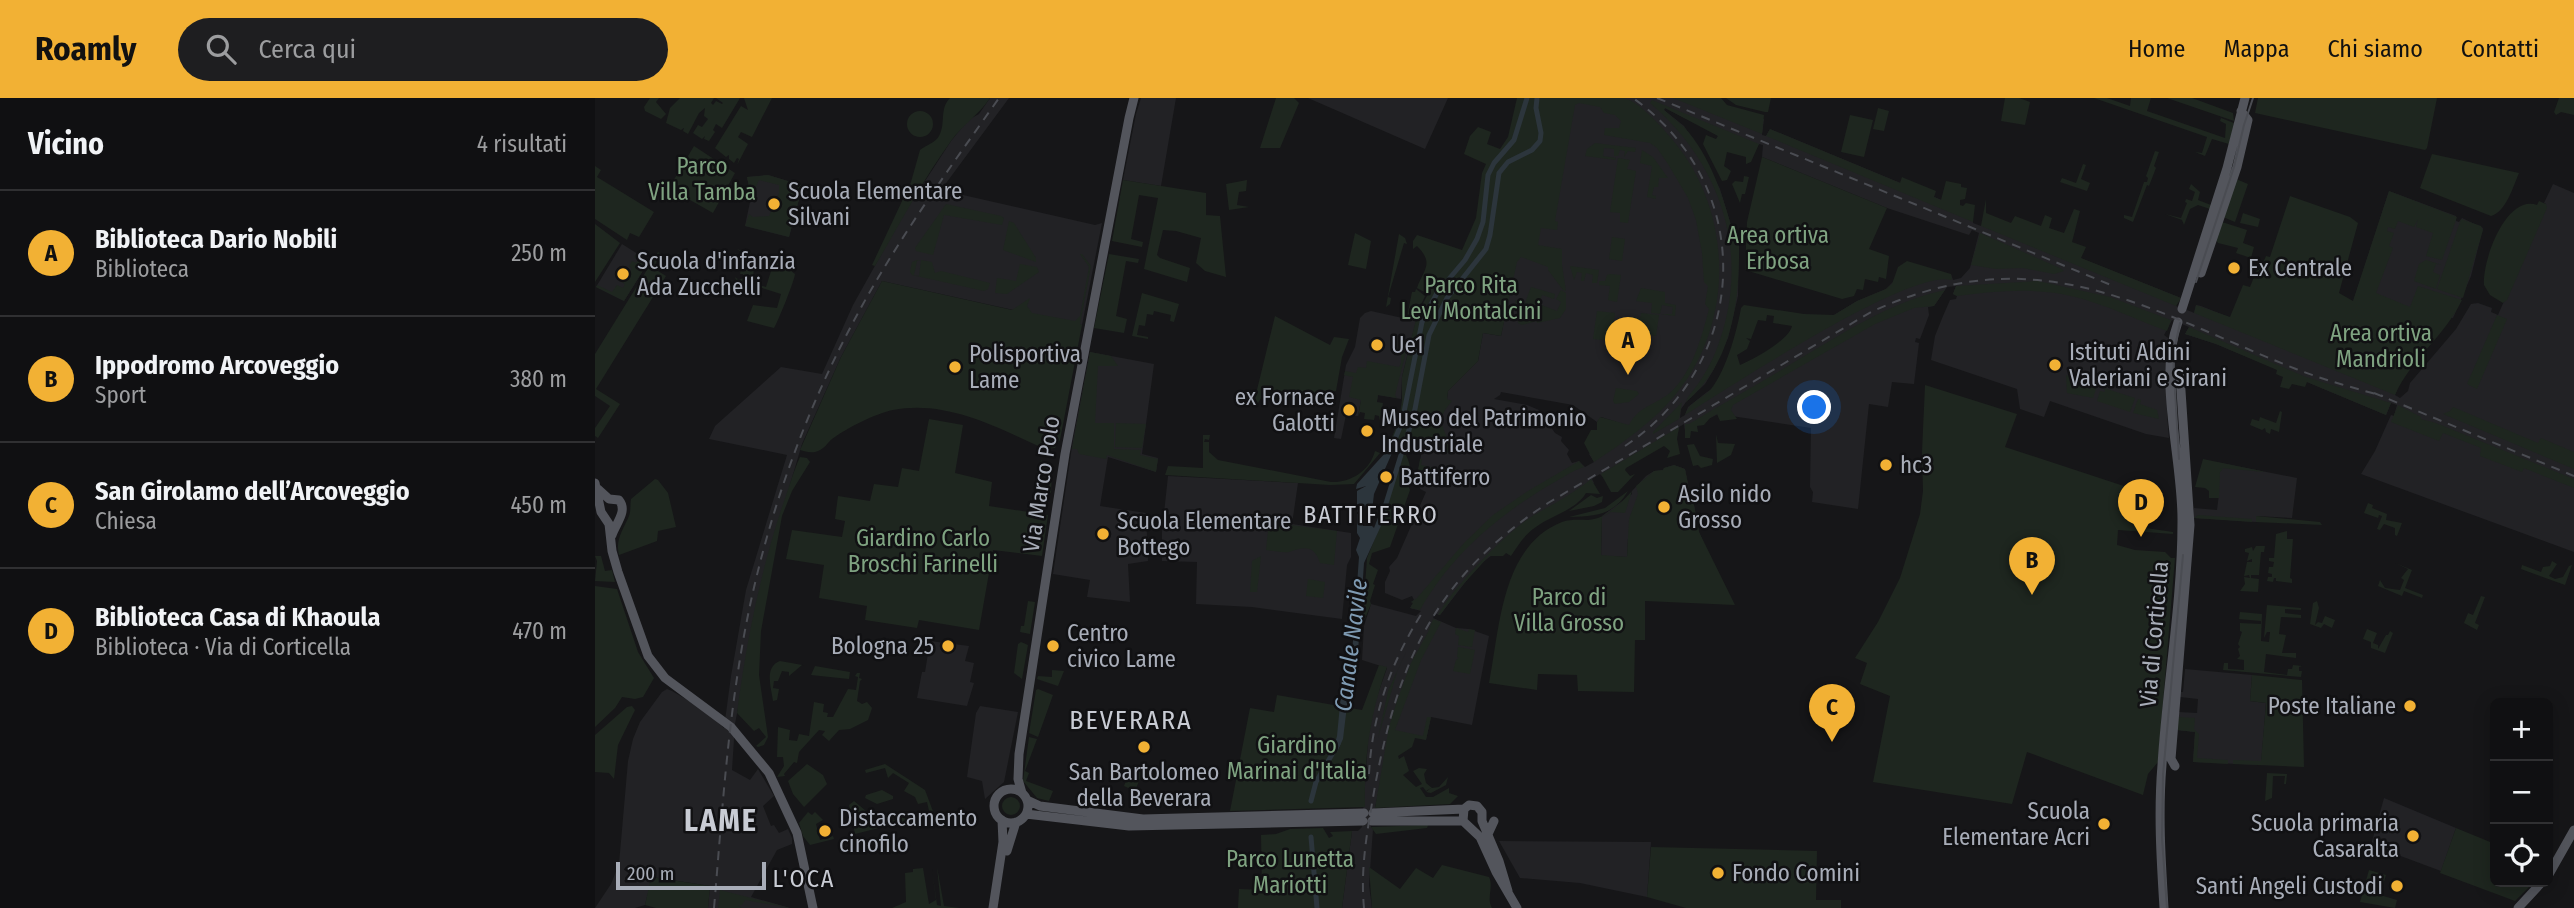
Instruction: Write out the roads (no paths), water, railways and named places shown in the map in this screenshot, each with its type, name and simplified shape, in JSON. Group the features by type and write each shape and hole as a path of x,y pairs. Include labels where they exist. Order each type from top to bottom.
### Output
{"main road":[{"name":"Via Marco Polo","path":"1025,797 1018,779 1019,754 1067,438 1135,98"},
{"path":"2182,309 2236,170 2245,98"},
{"path":"2201,274 2205,248"},
{"name":"Via di Corticella","path":"2164,908 2160,832 2161,777 2182,520 2170,357 2178,322"},
{"name":"Via di Corticella","path":"2175,766 2171,759 2190,526 2180,376"},
{"path":"595,484 605,502 602,514 608,519 611,549 618,572 652,663 671,683 734,730 760,759 774,781 797,833 813,908"},
{"path":"605,502 617,499 622,504 623,510 611,537"},
{"path":"608,519 619,518"},
{"name":"Via Marco Polo","path":"1006,790 1019,754"},
{"path":"1016,822 1002,820 996,814 994,804 998,796 1006,790 1014,789 1040,806 1143,819 1368,817 1466,823 1475,826 1482,821"},
{"path":"1025,797 1026,814"},
{"path":"999,908 1009,839 1016,822 1026,814 1120,826 1368,817 1464,809 1473,805 1479,807 1483,813 1482,821 1508,891"},
{"path":"1464,809 1466,823 1482,841 1517,908"},
{"path":"993,908 1003,842 1002,820"},
{"path":"1488,834 1494,821"},
{"path":"2553,867 2574,830"},
{"path":"2518,908 2537,887"}],"waterway":[{"name":"Canale Navile","path":"1391,449 1402,422 1422,322 1437,293 1465,260 1477,239 1483,222 1488,175 1494,163 1514,140 1527,98"},
{"name":"Canale Navile","path":"1403,451 1415,409 1429,335 1447,298 1486,249 1499,173 1508,162 1532,150 1540,141 1537,98"},
{"name":"Canale Navile","path":"1384,510 1401,455"},
{"name":"Canale Navile","path":"1311,801 1316,782 1338,744"},
{"name":"Canale Navile","path":"1311,837 1317,908"}],"tram line":[{"path":"2196,282 2234,167 2253,98"},
{"path":"2179,459 2173,356 2180,323"},
{"path":"2167,908 2162,838 2163,775 2183,555"}],"railway":[{"path":"714,908 734,695 757,574 783,485 816,399 857,315 907,232 999,98"},
{"path":"1625,446 1667,411 1697,369 1716,322 1723,274 1719,225 1702,178 1674,135 1633,98"},
{"path":"1657,98 2111,285"},
{"path":"1364,908 1365,847 1385,740 1411,659 1429,624 1451,591 1478,560 1510,531 1548,503 1871,312 1931,290 1986,280 2039,280 2089,289 2138,304 2307,373 2383,396"},
{"path":"2374,393 2574,476"},
{"path":"1369,774 1374,731 1385,690 1401,651 1422,613"}],"place":[{"name":"Scuola Elementare Silvani","path":"774,204"},
{"name":"Ex Centrale","path":"2234,268"},
{"name":"Scuola d'infanzia Ada Zucchelli","path":"623,274"},
{"name":"Ue1","path":"1377,345"},
{"name":"Istituti Aldini Valeriani e Sirani","path":"2055,365"},
{"name":"Polisportiva Lame","path":"955,367"},
{"name":"Biblioteca Dario Nobili","path":"1628,375"},
{"name":"ex Fornace Galotti","path":"1349,410"},
{"name":"Museo del Patrimonio Industriale","path":"1367,431"},
{"name":"hc3","path":"1886,465"},
{"name":"Battiferro","path":"1386,477"},
{"name":"Asilo nido Grosso","path":"1664,507"},
{"name":"Scuola Elementare Bottego","path":"1103,534"},
{"name":"Biblioteca Casa di Khaoula","path":"2141,537"},
{"name":"Ippodromo Arcoveggio","path":"2032,595"},
{"name":"Bologna 25","path":"948,646"},
{"name":"Centro civico Lame","path":"1053,646"},
{"name":"Poste Italiane","path":"2410,706"},
{"name":"San Girolamo dell’Arcoveggio","path":"1832,742"},
{"name":"San Bartolomeo della Beverara","path":"1144,747"},
{"name":"Scuola Elementare Acri","path":"2104,824"},
{"name":"Distaccamento cinofilo","path":"825,831"},
{"name":"Scuola primaria Casaralta","path":"2413,836"},
{"name":"Fondo Comini","path":"1718,873"},
{"name":"Santi Angeli Custodi","path":"2397,886"}],"district":[{"name":"BATTIFERRO","path":"1371,515"},
{"name":"BEVERARA","path":"1131,720"},
{"name":"LAME","path":"721,821"},
{"name":"L'OCA","path":"804,879"}],"park label":[{"name":"Parco Villa Tamba","path":"702,179"},
{"name":"Area ortiva Erbosa","path":"1778,248"},
{"name":"Parco Rita Levi Montalcini","path":"1471,298"},
{"name":"Area ortiva Mandrioli","path":"2381,346"},
{"name":"Giardino Carlo Broschi Farinelli","path":"923,551"},
{"name":"Parco di Villa Grosso","path":"1569,610"},
{"name":"Giardino Marinai d'Italia","path":"1297,758"},
{"name":"Parco Lunetta Mariotti","path":"1290,872"}]}
